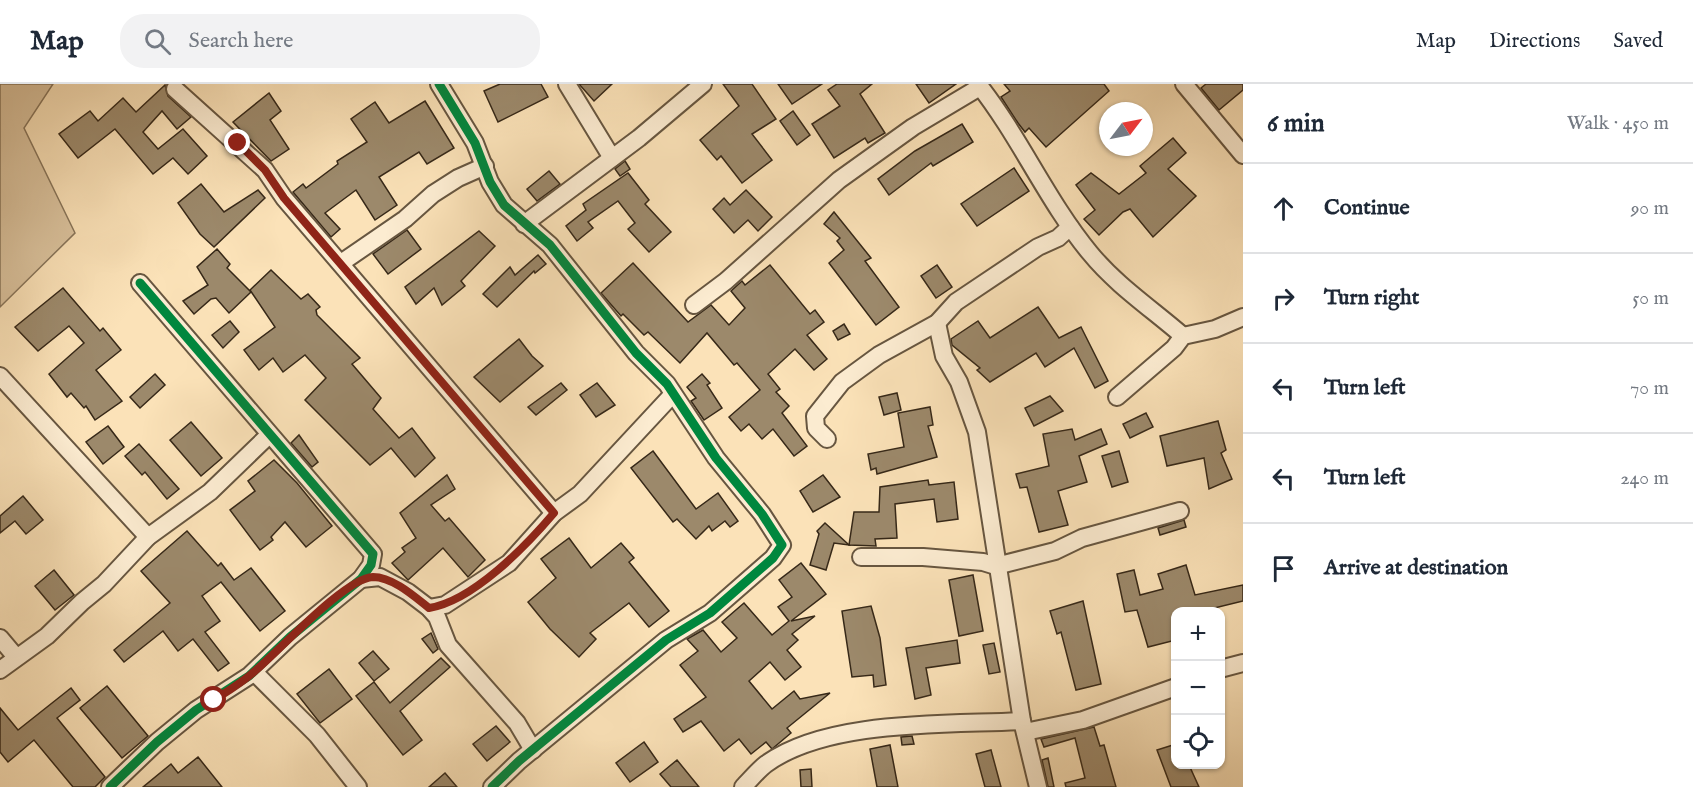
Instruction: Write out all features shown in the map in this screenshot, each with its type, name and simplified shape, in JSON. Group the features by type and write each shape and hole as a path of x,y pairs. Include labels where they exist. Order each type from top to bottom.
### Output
{"street":[{"path":"439,84 475,142 490,182 504,205 550,245 636,353 673,394 717,458 777,534 782,545 780,550 711,613 666,640 533,750 492,787"},
{"path":"567,84 612,158"},
{"path":"524,224 612,158 703,84"},
{"path":"1184,84 1243,155"},
{"path":"694,305 726,281 839,180 913,127 979,86 1091,255 1127,290 1183,336"},
{"path":"175,89 265,170 284,198 554,513"},
{"path":"341,263 405,219 433,194 458,178 485,166"},
{"path":"827,439 816,428 814,416 842,382 879,355 937,323 956,302 1038,247 1058,238 1070,226"},
{"path":"140,283 269,435 370,549 376,571 408,592 437,607"},
{"path":"1117,397 1174,348 1183,336 1215,329 1243,317"},
{"path":"937,323 944,356 959,382 977,432 996,566 1024,727 1038,787"},
{"path":"0,376 148,537"},
{"path":"437,607 509,563 554,513 580,494 673,394"},
{"path":"0,670 47,636 104,584 148,537 210,492 269,435"},
{"path":"861,557 923,557 983,562 996,566 1062,549 1082,538 1180,511"},
{"path":"110,787 196,710 254,672 290,637 361,579 376,571"},
{"path":"437,607 448,645 518,723 533,750"},
{"path":"0,638 16,657"},
{"path":"1225,668 1243,663"},
{"path":"254,672 317,735 358,787"},
{"path":"743,787 766,765 790,752 811,743 851,733 877,729 1024,727 1083,720 1171,689"}],"shaded area":[{"path":"0,84 53,84 24,128 75,233 0,307"}],"building":[{"path":"500,84 541,84 548,97 498,122 484,91"},
{"path":"579,84 612,84 594,101"},
{"path":"723,84 752,84 776,119 752,134 772,160 742,183 721,156 717,160 700,140 739,106"},
{"path":"778,84 822,84 792,104"},
{"path":"837,84 872,84 860,94 885,133 868,143 865,138 834,158 812,124 840,106 828,90"},
{"path":"916,84 956,84 929,103"},
{"path":"1004,84 1104,84 1109,91 1046,147 1029,128 1025,132 1018,123 1001,97 1010,91"},
{"path":"1206,84 1243,84 1243,90 1219,110 1201,88"},
{"path":"165,85 168,96 191,117 177,129 162,111 143,132 158,149 183,129 207,156 188,174 173,158 153,174 115,129 78,158 59,134 90,111 98,121 123,98 136,112"},
{"path":"269,93 281,111 270,120 289,149 271,161 233,122"},
{"path":"425,101 454,148 427,164 419,152 379,177 397,205 375,220 356,190 325,213 340,229 331,237 293,192 303,184 306,188 338,164 337,161 367,142 351,119 375,102 389,123"},
{"path":"793,111 810,135 797,145 780,121"},
{"path":"962,124 973,142 933,166 931,163 889,195 878,179 915,151"},
{"path":"1173,138 1186,153 1168,169 1196,196 1153,237 1130,209 1123,212 1099,235 1084,219 1095,210 1076,185 1091,173 1119,194 1146,173 1140,166"},
{"path":"625,161 630,169 620,176 615,169"},
{"path":"1014,168 1029,191 977,226 961,204"},
{"path":"549,171 560,184 537,201 527,189"},
{"path":"628,173 649,200 645,204 671,232 649,252 628,229 635,223 618,201 588,222 593,228 577,241 566,226 586,210 583,204"},
{"path":"201,184 224,212 258,190 265,198 214,247 200,234 178,203"},
{"path":"746,190 772,217 758,231 748,220 734,233 713,209 724,198 730,205"},
{"path":"834,212 871,258 865,261 899,307 876,325 829,263 844,250 837,241 840,238 824,224"},
{"path":"407,230 421,249 388,274 373,254"},
{"path":"479,231 495,246 461,281 465,286 442,305 434,288 416,304 405,287"},
{"path":"217,249 230,264 227,268 251,292 229,313 216,298 211,299 194,314 183,301 208,285 197,267"},
{"path":"538,255 546,264 535,273 534,271 497,307 483,294 510,267 515,275"},
{"path":"633,263 688,322 711,305 729,325 745,308 731,291 742,281 745,285 770,265 810,314 815,310 824,322 807,335 827,359 814,370 795,349 768,374 780,389 776,392 789,406 782,413 807,446 794,456 773,429 762,439 749,424 741,431 729,417 760,390 737,363 734,365 707,333 680,363 648,332 644,335 623,314 621,316 601,293"},
{"path":"937,265 952,287 936,298 921,276"},
{"path":"271,270 301,299 308,294 320,307 316,310 317,315 360,358 352,364 381,398 373,409 399,438 412,428 435,458 415,477 391,448 370,465 305,400 326,378 305,355 283,372 273,358 259,370 244,350 275,327 250,290"},
{"path":"63,288 100,331 103,328 121,350 96,370 122,401 95,420 86,406 84,408 71,393 67,397 49,374 84,343 69,326 38,351 15,327"},
{"path":"1038,307 1059,338 1081,327 1108,381 1095,388 1074,348 1045,367 1036,353 990,382 977,370 980,368 952,345 951,339 978,321 990,338"},
{"path":"230,321 239,332 223,348 212,335"},
{"path":"844,324 850,334 838,340 833,331"},
{"path":"519,339 543,366 500,402 474,377"},
{"path":"155,374 165,385 140,408 130,397"},
{"path":"702,374 710,383 707,385 722,408 704,420 691,401 696,398 687,387"},
{"path":"561,383 567,390 536,415 528,407"},
{"path":"597,383 615,405 596,417 580,395"},
{"path":"897,393 901,410 884,415 879,397"},
{"path":"1050,396 1063,411 1034,426 1025,408"},
{"path":"930,407 933,425 928,426 937,457 877,474 876,468 871,470 868,454 904,447 898,413"},
{"path":"1146,413 1153,427 1130,438 1123,424"},
{"path":"1218,421 1226,450 1221,453 1232,479 1209,489 1204,458 1167,466 1160,436"},
{"path":"191,422 222,458 201,476 170,440"},
{"path":"108,426 124,447 103,464 86,442"},
{"path":"1072,429 1075,440 1101,429 1107,444 1079,456 1087,482 1058,491 1068,525 1039,532 1027,487 1020,488 1016,474 1049,466 1043,434"},
{"path":"299,435 318,462 312,467 291,443"},
{"path":"139,444 179,489 167,499 145,472 142,475 125,456"},
{"path":"653,451 696,509 718,493 738,521 730,527 725,521 712,531 709,526 696,539 677,519 673,522 631,468"},
{"path":"1119,451 1128,482 1112,487 1102,456"},
{"path":"274,460 297,483 332,526 306,547 285,522 271,537 273,540 260,550 230,510 255,491 248,481"},
{"path":"447,475 455,489 431,505 445,521 449,518 485,560 468,577 443,548 408,580 392,563 405,552 402,548 416,538 400,513"},
{"path":"823,475 840,497 813,512 800,491"},
{"path":"928,480 929,485 954,482 958,519 937,522 934,499 895,504 897,538 875,539 876,546 849,545 854,512 879,512 880,487"},
{"path":"23,496 43,520 26,534 15,521 0,533 0,516"},
{"path":"1184,520 1186,527 1160,535 1158,528"},
{"path":"825,523 849,545 834,543 826,570 810,565 819,534 817,531"},
{"path":"187,531 218,566 221,563 234,580 251,568 285,611 260,631 221,582 202,596 220,621 205,632 229,663 218,671 193,639 178,651 163,631 124,662 114,650 170,603 141,571"},
{"path":"569,538 591,568 621,543 634,558 629,562 669,611 649,627 629,603 590,633 596,639 579,657 550,629 528,602 556,578 541,559"},
{"path":"801,563 826,594 791,621 815,616 792,634 798,640 787,650 801,667 785,680 770,662 749,681 772,709 794,691 800,699 830,693 787,728 791,733 772,749 766,742 751,754 739,739 724,751 701,721 683,732 674,719 706,697 680,665 698,651 687,639 703,630 721,652 737,638 722,622 744,603 772,635 789,621 778,607 792,597 779,580"},
{"path":"1186,565 1195,595 1243,585 1243,601 1218,607 1171,607 1171,641 1148,647 1137,610 1125,612 1117,574 1134,570 1140,595 1163,589 1158,574"},
{"path":"54,570 74,595 55,610 35,586"},
{"path":"973,575 983,631 959,636 949,580"},
{"path":"1083,601 1101,684 1076,690 1061,632 1057,634 1050,611"},
{"path":"871,606 880,638 886,685 874,687 873,675 852,677 842,611"},
{"path":"431,633 438,649 433,653 422,639"},
{"path":"957,640 960,663 926,668 931,695 915,699 906,648"},
{"path":"994,643 1000,672 989,674 983,645"},
{"path":"373,651 389,669 374,681 359,663"},
{"path":"441,658 450,667 400,711 422,740 403,755 356,696 374,682 390,703"},
{"path":"329,669 352,699 320,723 297,694"},
{"path":"107,686 148,736 122,758 80,708"},
{"path":"71,688 80,700 57,718 105,777 95,787 73,787 34,740 8,762 0,752 0,708 18,730"},
{"path":"496,726 510,742 487,761 473,744"},
{"path":"1094,727 1100,746 1104,745 1116,787 1066,787 1065,783 1085,778 1075,738 1044,747 1041,739"},
{"path":"912,736 914,744 902,745 901,737"},
{"path":"644,742 658,762 630,782 616,763"},
{"path":"890,745 898,787 877,787 870,749"},
{"path":"1171,746 1171,769 1191,769 1199,787 1171,787 1157,750"},
{"path":"991,750 1001,787 985,787 976,754"},
{"path":"198,757 222,787 143,787 171,764 178,773"},
{"path":"1048,758 1054,787 1048,787 1042,760"},
{"path":"677,760 699,787 671,787 660,774"},
{"path":"811,769 812,787 801,787 800,770"},
{"path":"445,773 457,787 429,787"}],"cycle path":[{"path":"439,84 475,143 490,182 504,205 550,245 636,353 667,384 716,458 762,514 782,545 773,558 710,613 666,640 519,761 492,787"},
{"path":"110,787 157,742 196,710 249,676 290,637 361,579 371,565 373,554 140,283"}],"route":[{"path":"214,700 249,676 290,637 361,579 380,577 408,592 429,608 445,605 509,563 554,513 312,227 284,198 265,170 238,143"}]}
